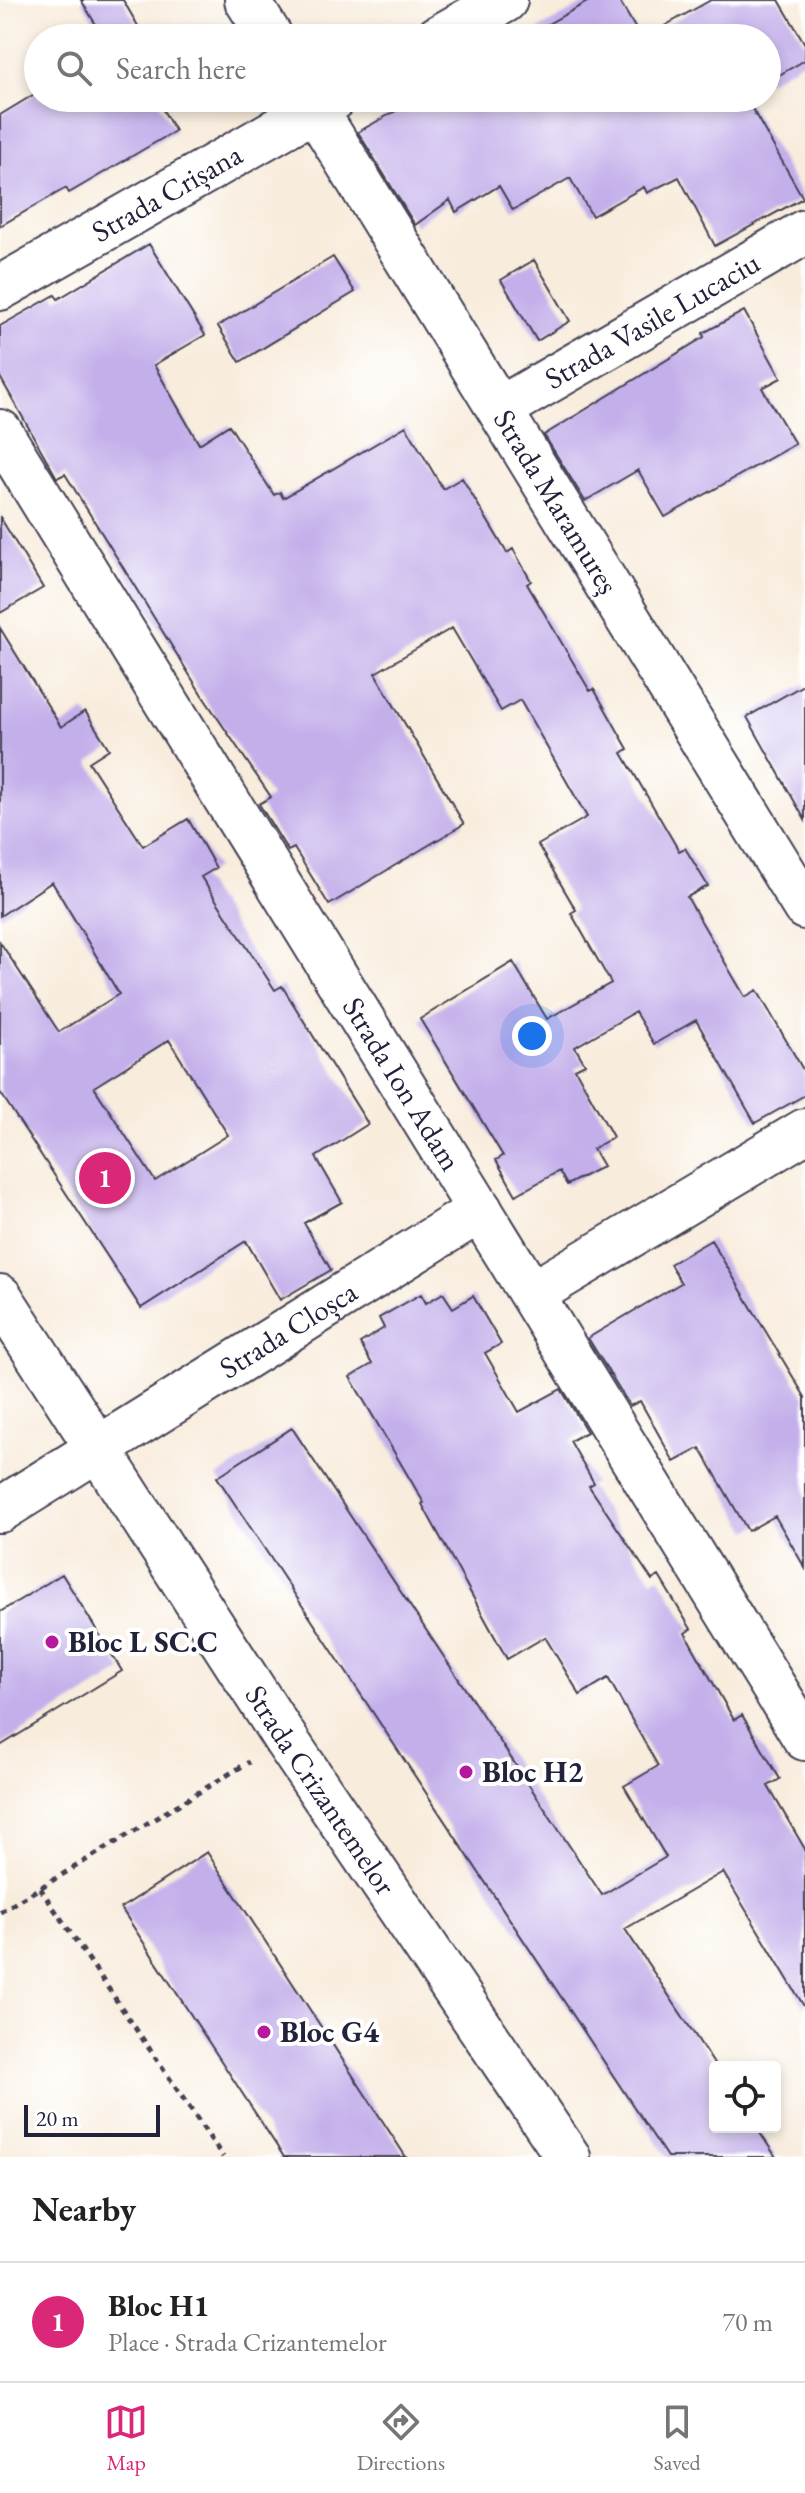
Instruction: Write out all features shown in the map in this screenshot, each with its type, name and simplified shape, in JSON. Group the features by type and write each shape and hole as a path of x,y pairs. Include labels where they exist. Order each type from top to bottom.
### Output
{"street":[{"path":"247,0 262,24"},
{"path":"463,24 505,0"},
{"name":"Strada Crișana","path":"0,288 302,112"},
{"name":"Strada Maramureș","path":"325,112 500,409 805,907"},
{"name":"Strada Vasile Lucaciu","path":"500,409 805,232"},
{"name":"Strada Ion Adam","path":"0,432 805,1738"},
{"path":"532,1294 805,1131"},
{"name":"Strada Cloșca","path":"0,1510 480,1210"},
{"name":"Strada Crizantemelor","path":"0,1297 286,1740 568,2157"}],"path":[{"path":"0,1912 286,1740"},
{"path":"40,1888 223,2157"}],"building":[{"path":"81,0 123,0 137,24 96,24"},
{"path":"591,0 619,0 633,24 548,24"},
{"path":"711,0 779,0 805,44 805,60 781,74 781,24 668,24"},
{"path":"24,100 24,112 164,112 175,131 69,193 66,188 0,226 0,115"},
{"path":"394,112 754,112 803,198 715,246 679,177 647,193 644,187 592,216 570,178 513,210 499,186 456,212 450,200 415,225 358,132"},
{"path":"149,244 205,335 154,365 199,444 229,425 274,495 280,492 283,498 406,426 443,489 462,478 507,553 513,549 531,581 527,584 628,749 622,753 679,851 685,848 708,886 687,897 745,997 757,990 805,1073 805,1095 755,1123 696,1020 654,1044 635,1012 575,1047 585,1064 575,1069 613,1137 593,1149 603,1166 567,1185 559,1171 516,1195 496,1160 503,1156 420,1019 513,962 547,1019 611,983 571,913 576,910 538,845 587,817 520,700 501,711 452,628 375,673 464,824 329,905 294,848 288,851 259,804 271,797 202,695 65,474 57,478 0,377 0,326 55,295 58,299"},
{"path":"333,257 355,292 240,362 218,326"},
{"path":"534,260 570,321 537,341 501,280"},
{"path":"744,311 781,378 762,388 795,444 665,517 638,470 585,501 544,435 704,337 703,333"},
{"path":"0,517 43,588 0,613"},
{"path":"0,628 61,727 85,711 109,749 89,762 143,846 188,819 216,868 201,877 275,990 282,986 368,1124 316,1157 342,1202 304,1223 331,1270 280,1300 246,1241 141,1308 0,1092 0,942 59,1032 119,994 52,882 0,916","holes":["169,1040 228,1135 155,1181 94,1087"]},
{"path":"805,684 805,820 747,717"},
{"path":"711,1240 805,1397 805,1568 775,1516 748,1531 700,1448 674,1462 640,1401 630,1406 588,1338 681,1283 670,1264"},
{"path":"443,1293 453,1308 473,1296 501,1344 485,1353 519,1412 561,1389 587,1432 570,1441 594,1483 589,1486 652,1580 659,1576 691,1629 685,1633 734,1720 742,1715 780,1779 768,1786 805,1849 805,2008 723,1872 625,1929 712,2061 709,2061 709,2133 760,2133 776,2157 667,2157 217,1477 292,1428 602,1895 666,1857 624,1786 658,1766 608,1678 580,1695 545,1637 507,1659 424,1503 350,1377 372,1364 360,1343 384,1328 379,1318 421,1294 426,1303"},
{"name":"Bloc L SC.C","path":"62,1574 122,1671 0,1746 0,1612"},
{"name":"Bloc G4","path":"207,1852 406,2157 284,2157 121,1908"}],"place":[{"name":"Bloc H1","path":"105,1178"},
{"name":"Bloc L SC.C","path":"52,1642"},
{"name":"Bloc H2","path":"466,1772"},
{"name":"Bloc G4","path":"264,2032"}]}
